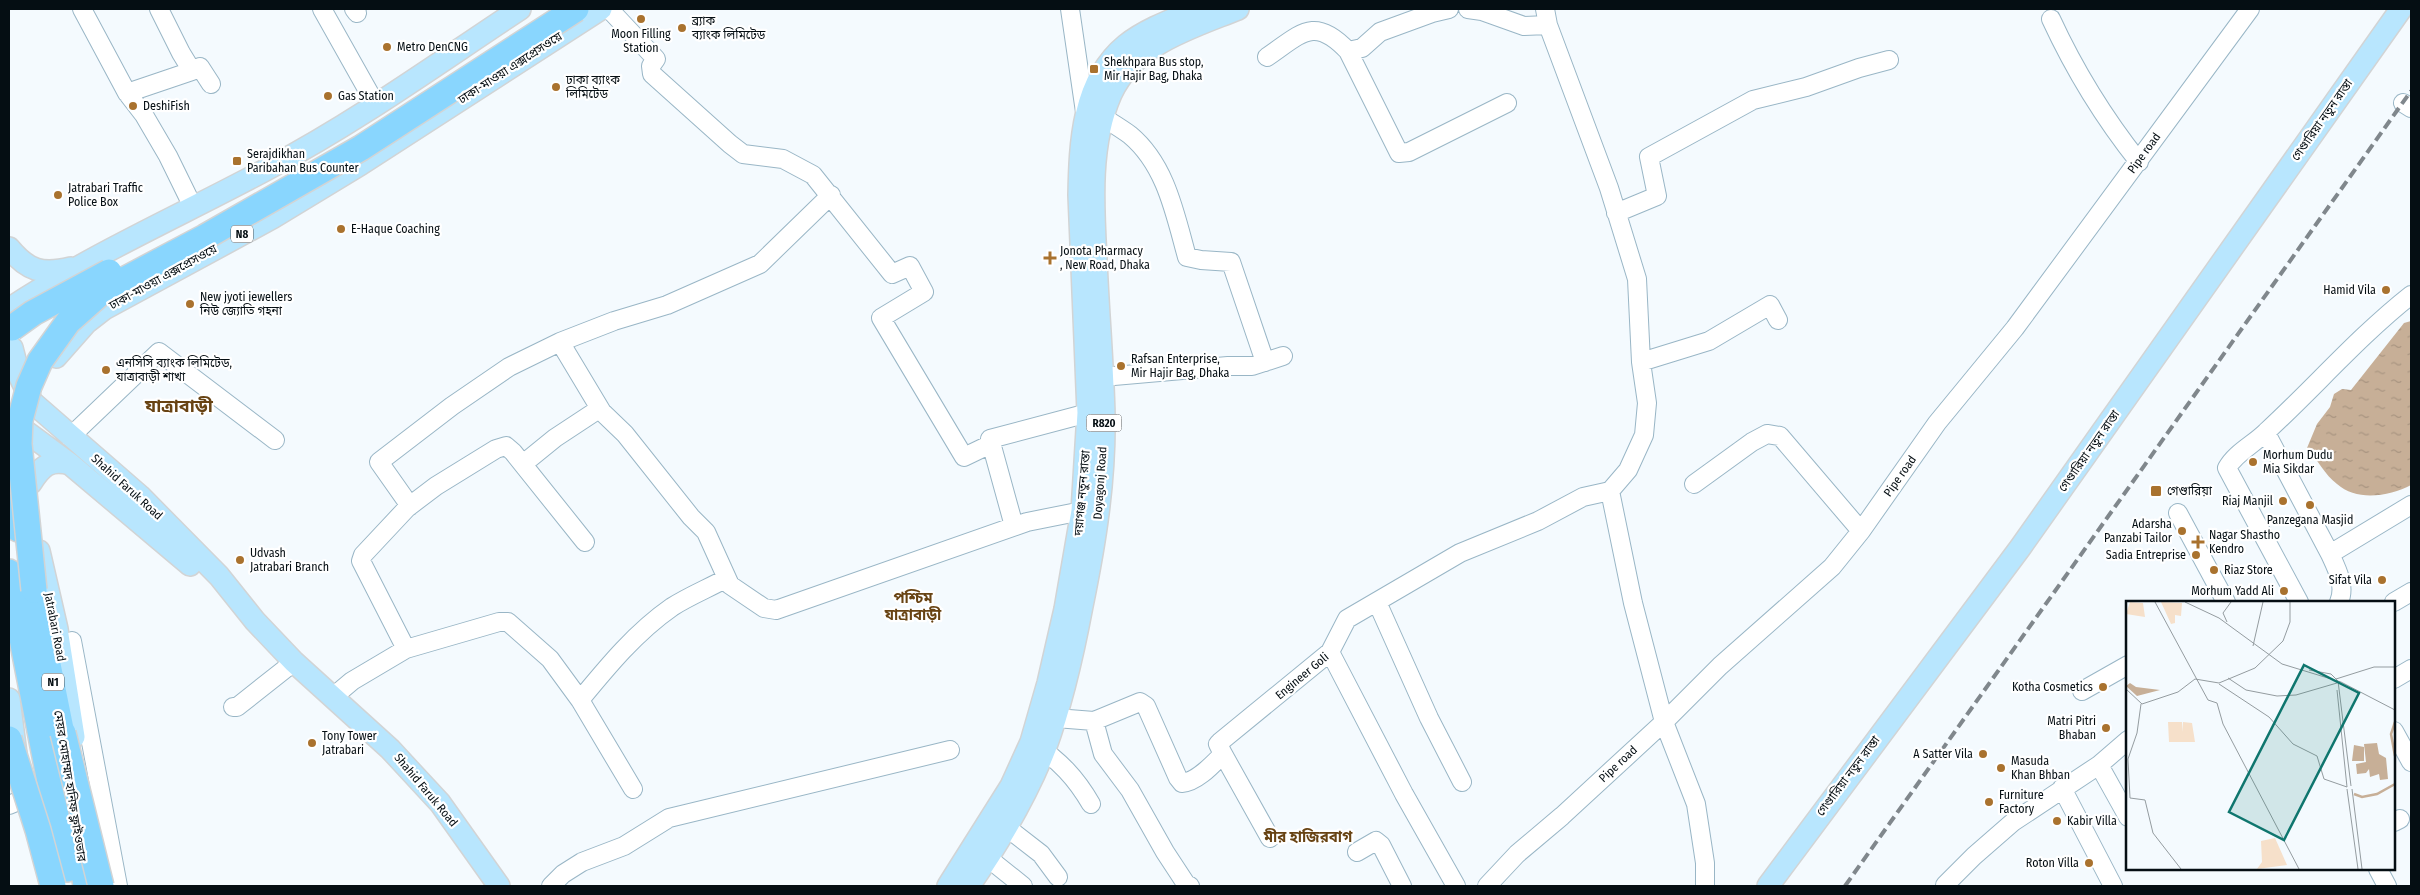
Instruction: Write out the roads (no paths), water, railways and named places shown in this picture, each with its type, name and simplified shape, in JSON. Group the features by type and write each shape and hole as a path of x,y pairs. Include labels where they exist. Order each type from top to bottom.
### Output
{"highway":[{"path":"10,344 33,313 277,180 354,134 548,9"},
{"path":"34,590 18,444 20,420 29,386 40,361 68,322 103,291 205,237 361,148 576,9"},
{"name":"মেয়র মোহাম্মদ হানিফ ফ্লাইওভার","path":"20,481 34,590 63,733 86,886"},
{"name":"মেয়র মোহাম্মদ হানিফ ফ্লাইওভার","path":"9,572 70,886"},
{"path":"63,733 100,886"},
{"path":"9,739 38,830 53,886"}],"main road":[{"path":"10,344 16,328 9,309 88,263 272,166 376,105 520,9"},
{"name":"ঢাকা-মাওয়া এক্সপ্রেসওয়ে","path":"38,548 20,481 29,435 32,402 42,378 81,328 104,309 272,218 361,164 601,9"},
{"name":"R820","path":"1094,115 1112,92 1123,73 1135,60 1170,37 1238,9"},
{"name":"গেণ্ডারিয়া নতুন রাস্তা","path":"1768,886 2020,548 2401,9"},
{"name":"দয়াগঞ্জ নতুন রাস্তা","path":"948,886 981,852 999,822 1011,786 1038,746 1047,718 1082,511 1088,413 1094,377 1079,195 1079,160 1110,61 1126,45 1187,11"},
{"path":"9,248 20,262 32,269 47,272 88,263"},
{"name":"Shahid Faruk Road","path":"10,344 19,375 32,402 140,496 219,576 255,621 294,662 390,749 440,804 499,886"},
{"name":"Doyagonj Road","path":"1047,718 1079,622 1099,516 1103,458 1094,377"},
{"name":"Shahid Faruk Road","path":"9,420 70,464 255,621"},
{"name":"Jatrabari Road","path":"9,430 19,488 38,548 57,629 100,886"},
{"path":"20,481 51,462 59,460 70,464"},
{"path":"9,699 15,802 44,886"},
{"name":"R820","path":"969,886 981,852"}],"street":[{"path":"82,9 127,93 144,115 168,156 193,207"},
{"path":"159,9 180,53 192,71"},
{"path":"322,9 376,105"},
{"path":"609,9 656,59 651,66 652,74 730,144 743,154 783,159 813,175 831,195 892,274 910,266 924,292 881,318 964,457 991,444"},
{"path":"1070,9 1094,115 1131,136 1156,166 1167,185 1187,256 1201,260 1232,262 1265,362"},
{"path":"1348,51 1362,48 1380,32 1430,11 1449,9"},
{"path":"1468,9 1482,11 1524,26 1546,17 1616,213 1637,279 1641,362 1648,403 1644,435 1628,470 1610,491 1633,603 1664,722 1696,804 1705,863 1705,886"},
{"name":"Pipe road","path":"1487,886 1517,854 1562,816 1664,722 1720,666 1832,567 1861,530 1937,423 2015,328 2250,9"},
{"path":"2051,20 2068,57 2101,111 2139,162"},
{"path":"1268,57 1304,31 1317,29 1336,39 1348,51 1399,152 1409,152 1508,103"},
{"path":"1616,213 1658,196 1649,157 1753,100 1806,87 1859,68 1889,60"},
{"path":"127,93 200,67 211,84"},
{"path":"410,506 379,462 452,406 509,367 560,342 667,305 760,264 831,195"},
{"path":"2298,601 2227,468 2231,461 2266,433 2411,295"},
{"path":"1641,362 1709,341 1770,305 1778,320"},
{"path":"560,342 602,412 625,434 691,518 706,532 730,585 764,608 776,610 1014,526 1082,511"},
{"path":"70,437 159,352 275,440"},
{"path":"1094,377 1228,366 1252,366 1282,356"},
{"path":"523,464 599,409 602,412"},
{"path":"1014,526 990,439 1088,413"},
{"path":"2266,433 2340,575 2342,595 2339,601"},
{"path":"1694,484 1752,442 1767,434 1780,436 1861,530"},
{"path":"406,649 360,561 363,554 410,506 436,486 496,449 506,446 523,464 585,542"},
{"name":"Engineer Goli","path":"1223,754 1218,744 1330,652 1347,619 1460,553 1538,521 1583,497 1610,491"},
{"path":"2330,554 2411,506"},
{"path":"2178,513 2225,601"},
{"path":"580,700 617,655 639,634 673,607 727,578"},
{"path":"2395,601 2411,592"},
{"path":"1377,602 1429,718 1462,782"},
{"path":"332,697 352,681 406,649 499,622 508,622 550,659 580,700 633,789"},
{"path":"72,641 118,886"},
{"path":"1330,652 1404,794 1456,886"},
{"path":"233,707 238,707 294,662"},
{"path":"2082,691 2126,666"},
{"path":"2395,678 2411,670"},
{"path":"1047,718 1094,722 1140,702 1146,706 1182,783 1188,783 1212,766 1223,754 1270,838"},
{"path":"1094,722 1103,754 1130,790 1165,852 1190,886"},
{"path":"2400,740 2411,762"},
{"path":"1945,885 2008,827 2098,765 2126,742"},
{"path":"1038,746 1071,773 1091,804"},
{"path":"550,886 563,874 582,862 624,846 669,818 950,750"},
{"path":"2098,765 2126,814"},
{"path":"2062,788 2113,886"},
{"path":"999,822 1041,854 1058,877"},
{"path":"1357,852 1376,841 1381,845 1402,886"},
{"path":"981,852 1023,886"}],"water":[{"path":"2411,321 2411,485 2393,492 2374,495 2364,495 2345,490 2325,472 2307,448 2317,424 2330,407 2334,394 2342,389 2351,390 2404,323"}],"railway":[{"path":"1845,886 2411,91"}],"place":[{"name":"Moon Filling Station","path":"641,19"},
{"name":"ব্র্যাক ব্যাংক লিমিটেড","path":"682,28"},
{"name":"Metro DenCNG","path":"387,47"},
{"name":"Shekhpara Bus stop, Mir Hajir Bag, Dhaka","path":"1094,69"},
{"name":"ঢাকা ব্যাংক লিমিটেড","path":"556,87"},
{"name":"Gas Station","path":"328,96"},
{"name":"DeshiFish","path":"133,106"},
{"name":"Serajdikhan Paribahan Bus Counter","path":"237,161"},
{"name":"Jatrabari Traffic Police Box","path":"58,195"},
{"name":"E-Haque Coaching","path":"341,229"},
{"name":"Jonota Pharmacy , New Road, Dhaka","path":"1050,258"},
{"name":"Hamid Vila","path":"2386,290"},
{"name":"New jyoti jewellers নিউ জ্যোতি গহনা","path":"190,304"},
{"name":"Rafsan Enterprise, Mir Hajir Bag, Dhaka","path":"1121,366"},
{"name":"এনসিসি ব্যাংক লিমিটেড, যাত্রাবাড়ী শাখা","path":"106,370"},
{"name":"Morhum Dudu Mia Sikdar","path":"2253,462"},
{"name":"গেণ্ডারিয়া","path":"2156,491"},
{"name":"Riaj Manjil","path":"2283,501"},
{"name":"Panzegana Masjid","path":"2310,505"},
{"name":"Adarsha Panzabi Tailor","path":"2182,531"},
{"name":"Nagar Shastho Kendro","path":"2198,542"},
{"name":"Sadia Entreprise","path":"2196,555"},
{"name":"Udvash Jatrabari Branch","path":"240,560"},
{"name":"Riaz Store","path":"2214,570"},
{"name":"Sifat Vila","path":"2382,580"},
{"name":"Morhum Yadd Ali","path":"2284,591"},
{"name":"Kotha Cosmetics","path":"2103,687"},
{"name":"Matri Pitri Bhaban","path":"2106,728"},
{"name":"Tony Tower Jatrabari","path":"312,743"},
{"name":"A Satter Vila","path":"1983,754"},
{"name":"Masuda Khan Bhban","path":"2001,768"},
{"name":"Furniture Factory","path":"1989,802"},
{"name":"Kabir Villa","path":"2057,821"},
{"name":"Roton Villa","path":"2089,863"}],"district":[{"name":"যাত্রাবাড়ী","path":"179,406"},
{"name":"পশ্চিম যাত্রাবাড়ী","path":"913,606"},
{"name":"মীর হাজিরবাগ","path":"1308,837"}]}
